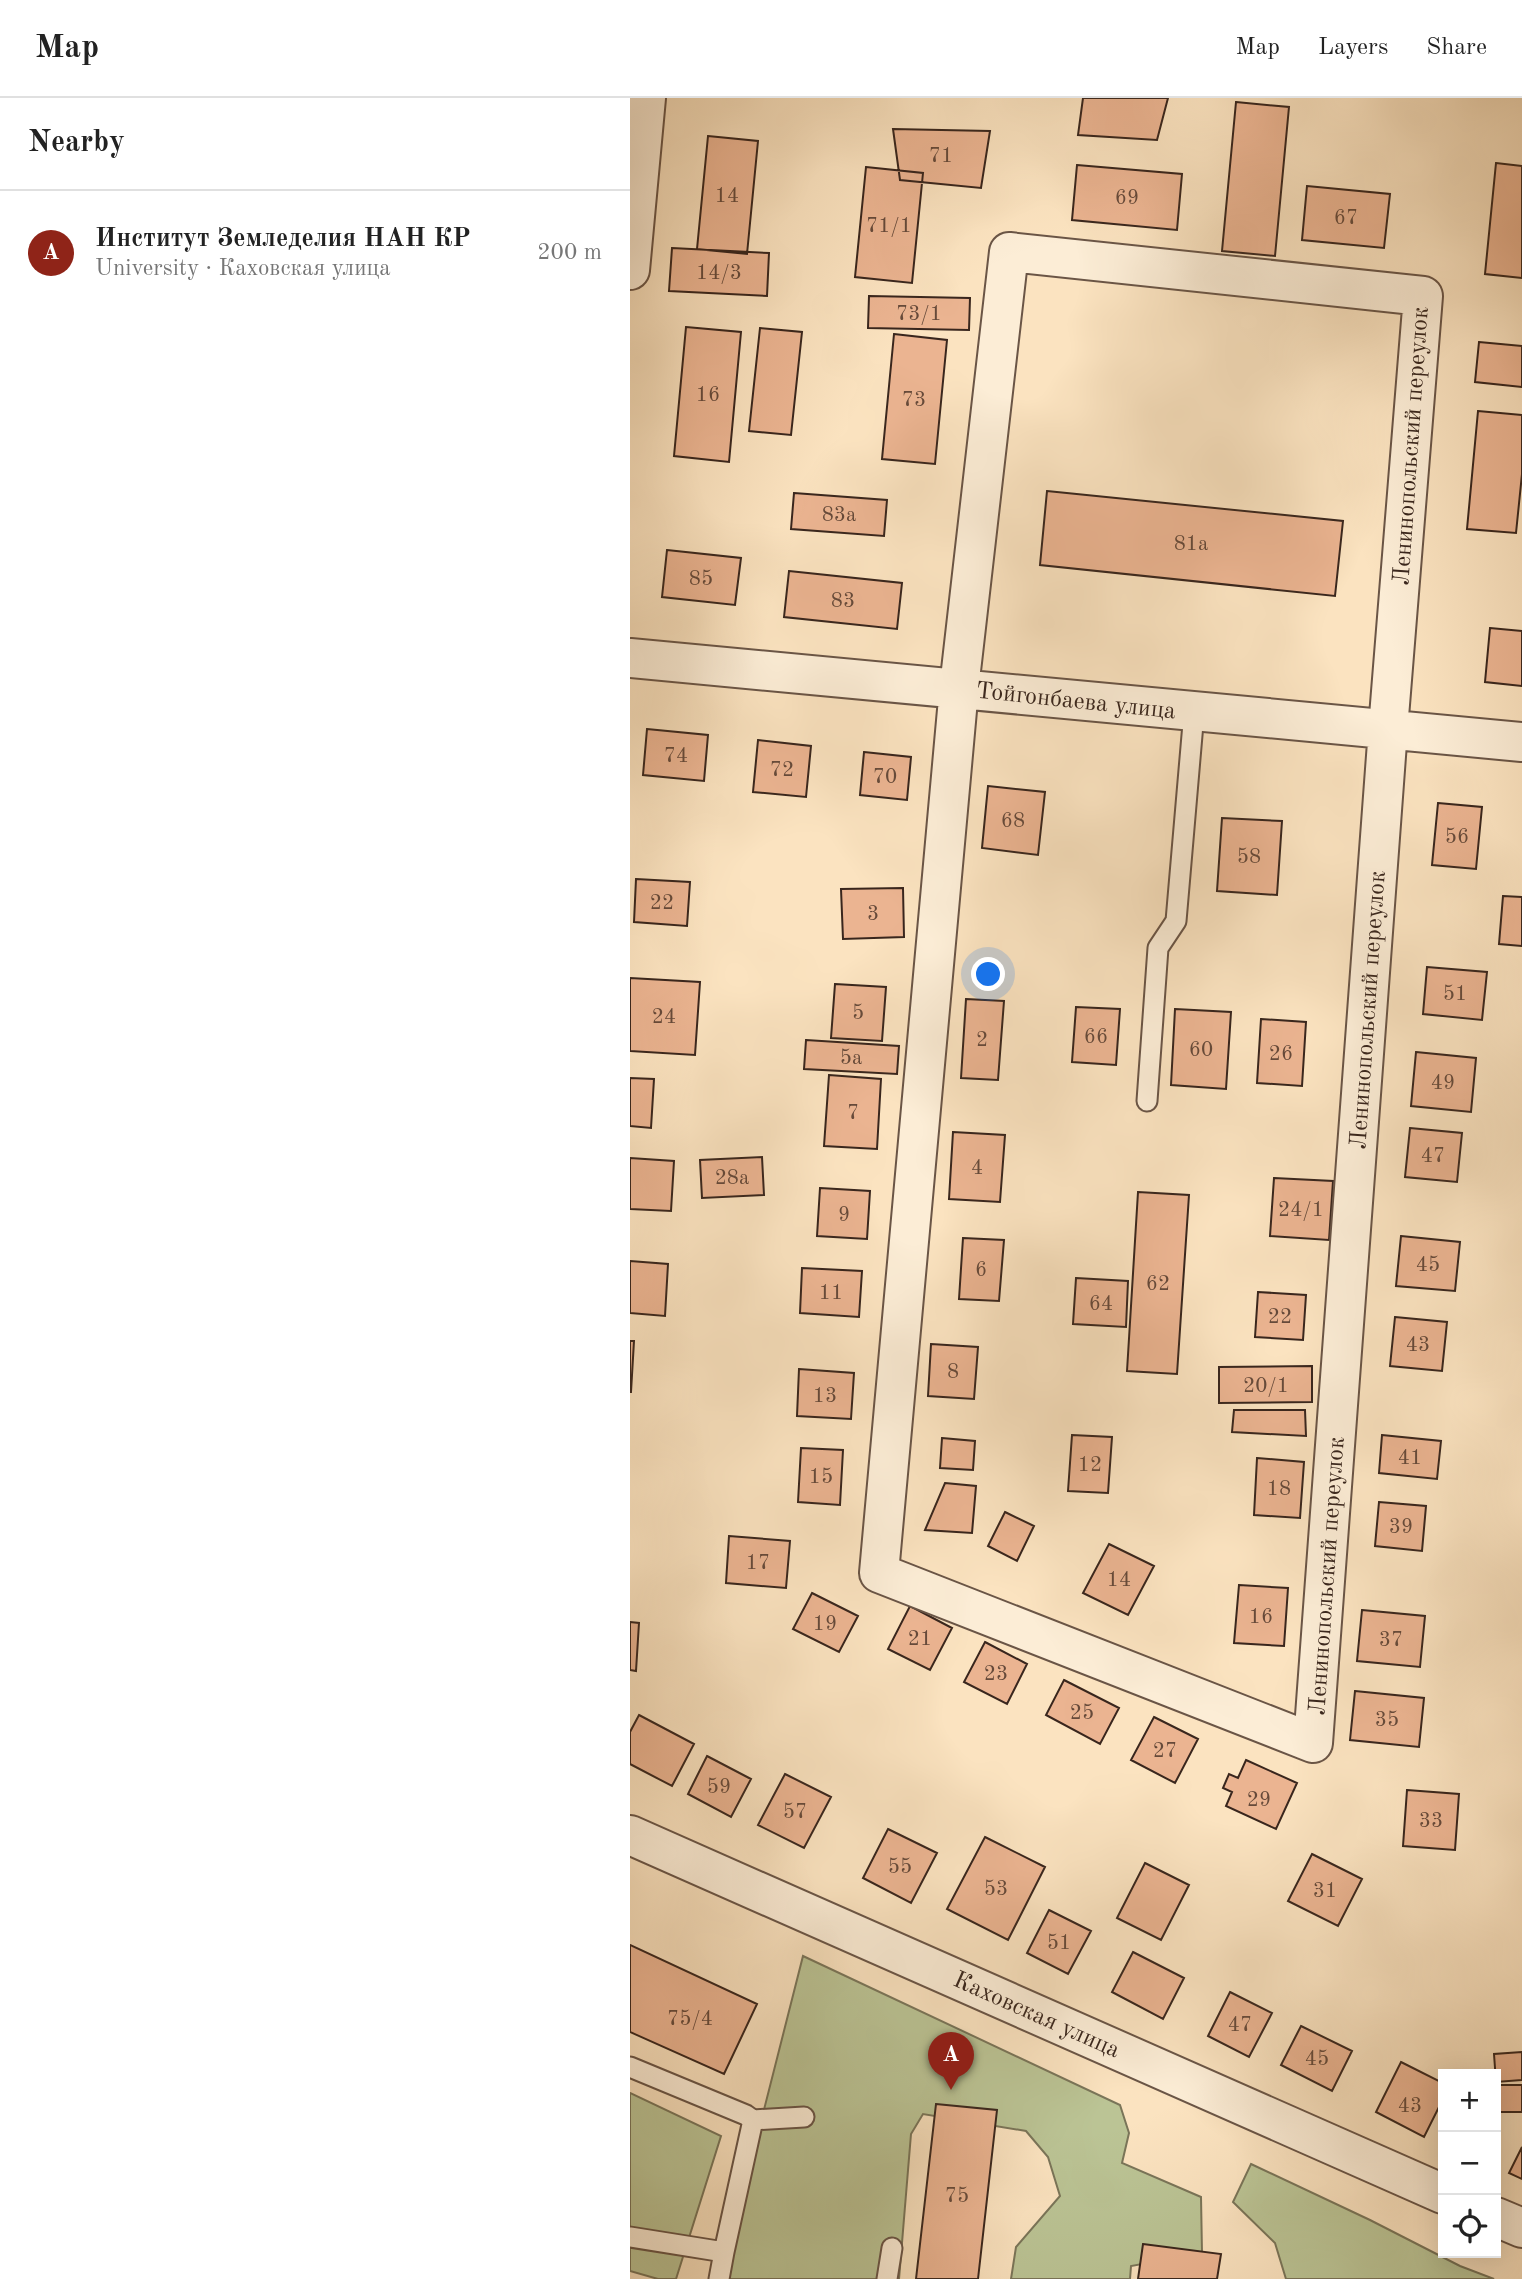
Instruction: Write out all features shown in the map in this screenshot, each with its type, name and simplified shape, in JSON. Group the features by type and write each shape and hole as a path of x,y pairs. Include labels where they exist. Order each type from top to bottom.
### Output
{"street":[{"path":"630,270 646,98"},
{"name":"Ленинопольский переулок","path":"1009,252 1423,296 1388,729 1313,1743 879,1573 959,688 1009,252"},
{"name":"Тойгонбаева улица","path":"630,658 1522,742"},
{"name":"Каховская улица","path":"630,1835 1438,2192"},
{"path":"1501,2219 1522,2228"}],"lane":[{"path":"1147,1101 1158,948 1176,921 1195,712"},
{"path":"630,2067 753,2120 804,2117"},
{"path":"719,2279 753,2120"},
{"path":"630,2237 723,2252"},
{"path":"887,2279 891,2248"}],"green space":[{"path":"803,1956 1120,2105 1129,2133 1122,2163 1201,2197 1202,2253 1131,2266 1130,2279 1011,2279 1016,2247 1060,2196 1048,2157 1026,2131 923,2114 911,2134 899,2279 721,2279"},
{"path":"630,2093 721,2136 676,2279 658,2279 630,2271"},
{"path":"1251,2164 1370,2220 1438,2255 1438,2258 1444,2258 1494,2279 1286,2279 1275,2243 1233,2202"}],"building":[{"path":"1083,98 1168,98 1157,140 1078,135"},
{"path":"1236,102 1289,107 1275,256 1222,251"},
{"path":"893,129 990,131 981,188 900,180"},
{"path":"708,136 758,141 747,254 697,249"},
{"path":"1496,163 1522,166 1522,278 1485,274"},
{"path":"1077,165 1182,174 1177,230 1072,220"},
{"path":"866,167 923,173 912,283 855,277"},
{"path":"1307,186 1390,194 1384,248 1302,240"},
{"path":"672,248 769,253 767,296 669,291"},
{"path":"869,296 970,298 969,330 868,328"},
{"path":"686,327 741,332 729,462 674,456"},
{"path":"760,328 802,332 791,435 749,431"},
{"path":"894,334 947,340 935,464 882,459"},
{"path":"1479,342 1522,346 1522,387 1475,382"},
{"path":"1478,411 1522,415 1522,474 1516,533 1467,529"},
{"path":"1047,491 1343,521 1335,596 1040,565"},
{"path":"794,493 887,500 884,536 791,529"},
{"path":"667,550 741,558 735,605 662,597"},
{"path":"789,571 902,583 897,629 784,617"},
{"path":"1490,628 1522,631 1522,686 1485,682"},
{"path":"647,729 708,735 704,781 643,775"},
{"path":"758,740 811,746 806,797 753,792"},
{"path":"864,752 911,757 907,800 860,795"},
{"path":"988,786 1045,792 1038,855 982,848"},
{"path":"1438,803 1482,807 1476,869 1432,865"},
{"path":"1222,818 1282,821 1277,895 1217,891"},
{"path":"636,879 690,882 687,926 634,922"},
{"path":"903,888 904,937 843,939 841,889"},
{"path":"1503,896 1522,897 1522,946 1499,944"},
{"path":"1427,967 1487,972 1482,1020 1423,1014"},
{"path":"630,978 700,982 695,1055 630,1051"},
{"path":"835,984 886,987 882,1041 831,1038"},
{"path":"966,999 1004,1001 998,1080 961,1078"},
{"path":"1076,1007 1120,1009 1116,1065 1072,1062"},
{"path":"1175,1009 1231,1012 1226,1089 1171,1085"},
{"path":"1261,1019 1306,1022 1302,1086 1257,1083"},
{"path":"806,1040 899,1046 897,1074 804,1069"},
{"path":"1416,1052 1476,1058 1471,1112 1411,1106"},
{"path":"829,1075 881,1079 877,1149 824,1146"},
{"path":"630,1078 654,1079 651,1128 630,1126"},
{"path":"1410,1128 1462,1133 1457,1182 1405,1177"},
{"path":"953,1132 1005,1135 1000,1202 949,1199"},
{"path":"762,1157 764,1195 702,1198 700,1160"},
{"path":"630,1158 674,1161 671,1211 630,1209"},
{"path":"1274,1178 1333,1181 1329,1240 1270,1236"},
{"path":"820,1188 870,1191 867,1239 817,1236"},
{"path":"1138,1192 1189,1195 1177,1374 1127,1371"},
{"path":"1401,1236 1460,1242 1455,1291 1396,1286"},
{"path":"963,1238 1004,1240 999,1301 959,1299"},
{"path":"630,1261 668,1264 665,1316 630,1313"},
{"path":"802,1268 862,1271 859,1317 800,1313"},
{"path":"1076,1278 1128,1281 1126,1327 1073,1324"},
{"path":"1258,1292 1306,1295 1303,1340 1255,1337"},
{"path":"1395,1317 1447,1322 1442,1371 1390,1366"},
{"path":"630,1341 634,1341 631,1392 630,1392"},
{"path":"931,1344 978,1347 974,1399 928,1396"},
{"path":"1312,1366 1312,1402 1219,1403 1219,1367"},
{"path":"799,1369 854,1373 851,1419 797,1416"},
{"path":"1234,1410 1305,1410 1306,1436 1232,1432"},
{"path":"1072,1435 1112,1437 1108,1493 1068,1491"},
{"path":"1382,1435 1441,1441 1437,1479 1379,1473"},
{"path":"942,1438 975,1441 973,1470 940,1468"},
{"path":"801,1448 843,1450 840,1505 798,1502"},
{"path":"1257,1458 1304,1462 1300,1518 1254,1515"},
{"path":"945,1483 976,1486 972,1533 925,1530"},
{"path":"1379,1502 1426,1506 1422,1551 1375,1546"},
{"path":"1005,1512 1034,1526 1017,1561 988,1546"},
{"path":"729,1536 790,1541 786,1588 726,1583"},
{"path":"1109,1544 1154,1566 1128,1615 1083,1593"},
{"path":"1239,1585 1288,1588 1284,1646 1234,1643"},
{"path":"812,1593 858,1616 839,1652 793,1629"},
{"path":"910,1606 952,1628 930,1670 888,1649"},
{"path":"1362,1610 1425,1616 1420,1667 1357,1661"},
{"path":"630,1622 639,1623 636,1671 630,1670"},
{"path":"985,1642 1027,1664 1007,1704 964,1682"},
{"path":"1064,1680 1119,1708 1100,1744 1046,1715"},
{"path":"1355,1691 1424,1698 1419,1747 1350,1740"},
{"path":"639,1715 694,1744 672,1786 630,1764 630,1732"},
{"path":"1154,1717 1198,1739 1175,1783 1131,1760"},
{"path":"707,1756 751,1779 731,1817 688,1794"},
{"path":"1246,1760 1297,1783 1276,1829 1226,1806 1232,1792 1223,1788 1229,1774 1238,1778"},
{"path":"785,1774 831,1797 804,1848 758,1825"},
{"path":"1407,1790 1459,1794 1455,1850 1403,1846"},
{"path":"888,1829 937,1853 911,1903 863,1878"},
{"path":"985,1837 1045,1867 1008,1940 947,1909"},
{"path":"1312,1854 1362,1879 1338,1926 1288,1901"},
{"path":"1145,1863 1189,1885 1161,1940 1117,1918"},
{"path":"1049,1910 1091,1931 1068,1974 1027,1953"},
{"path":"630,1945 757,2004 724,2074 630,2032"},
{"path":"1133,1952 1184,1978 1163,2019 1112,1992"},
{"path":"1230,1992 1272,2013 1249,2057 1208,2036"},
{"path":"1301,2026 1352,2051 1332,2091 1281,2065"},
{"path":"1522,2052 1522,2080 1501,2082 1501,2069 1495,2069 1494,2054"},
{"path":"1401,2062 1438,2080 1438,2109 1424,2137 1376,2112"},
{"path":"1501,2085 1522,2085 1522,2112 1501,2112"},
{"path":"936,2104 997,2110 978,2279 916,2279"},
{"path":"1522,2147 1522,2179 1509,2173"},
{"path":"1143,2244 1221,2254 1217,2279 1138,2279"}],"place":[{"name":"Институт Земледелия НАН КР","path":"951,2090"}]}
